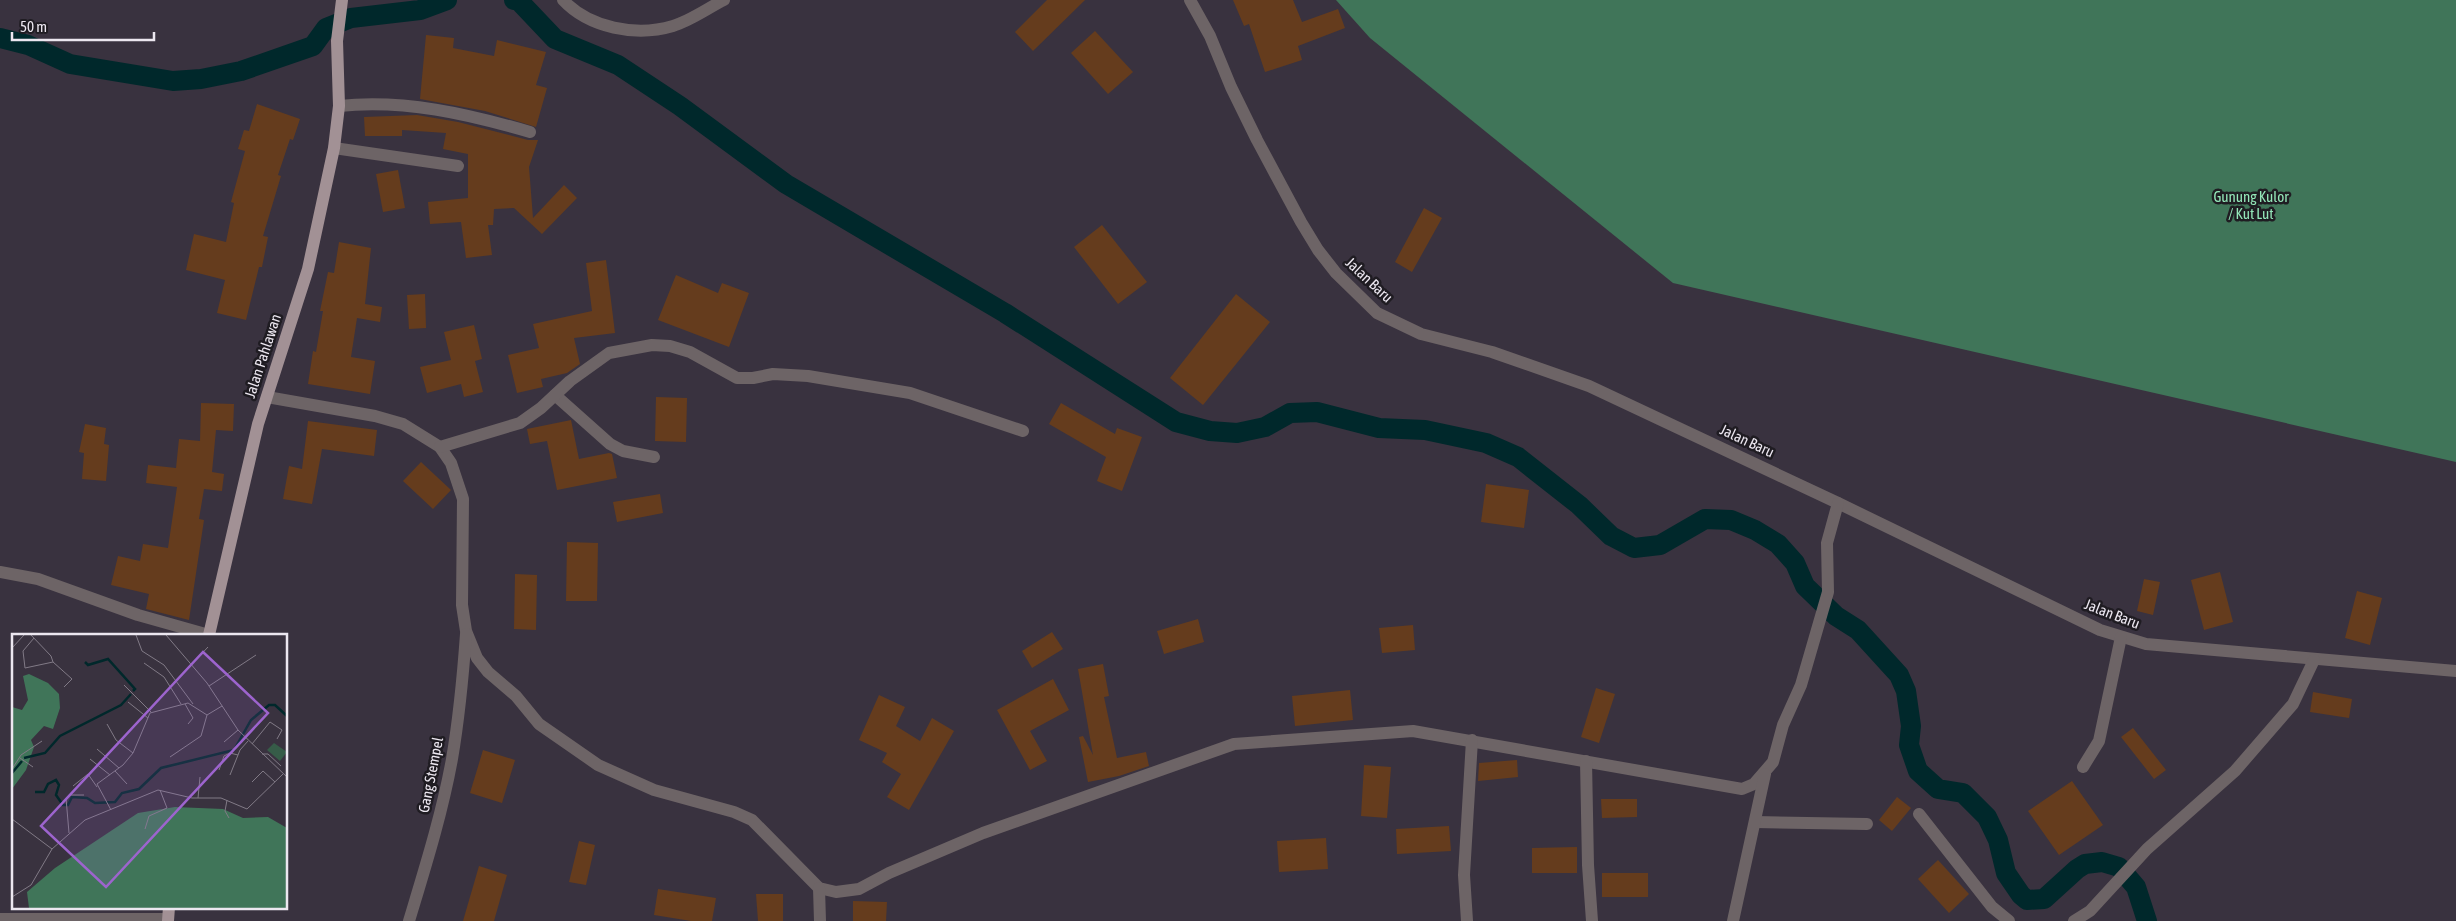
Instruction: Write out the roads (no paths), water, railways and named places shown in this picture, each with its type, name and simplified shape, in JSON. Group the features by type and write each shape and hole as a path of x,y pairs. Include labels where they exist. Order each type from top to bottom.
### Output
{"main road":[{"name":"Jalan Pahlawan","path":"209,634 255,434 308,269 334,148 339,106 338,41 342,0"}],"street":[{"path":"563,0 572,9 591,21 629,31 673,26 724,0"},
{"name":"Jalan Baru","path":"1190,0 1210,36 1231,87 1257,140 1301,222 1318,250 1336,273 1377,312 1421,334 1492,352 1589,386 1838,503 2100,630 2121,637 2146,644 2456,671"},
{"path":"339,106 365,103 399,104 471,116 530,132"},
{"path":"334,148 458,166"},
{"path":"440,447 520,423 610,353 652,345 670,346 690,352 737,378 753,378 773,374 808,376 910,392 1023,432"},
{"path":"554,395 610,444 623,451 654,457"},
{"path":"267,396 375,416 403,424 440,447 451,463 463,499 462,605 466,631 477,658 547,730 598,765 625,777 695,802 734,812 752,820 820,888 836,892 859,889 889,873 983,833 1234,744 1413,731 1742,789 1754,784 1765,774 1773,762 1783,725 1801,686 1828,592 1827,543 1838,503"},
{"path":"0,572 32,578 138,615 205,634"},
{"name":"Gang Stempel","path":"409,921 435,834 452,759 462,690 466,631"},
{"path":"2083,767 2099,741 2121,637"},
{"path":"2074,921 2090,912 2147,849 2235,771 2293,704 2314,660"},
{"path":"1467,921 1464,875 1472,740"},
{"path":"1586,761 1588,864 1592,921"},
{"path":"1733,921 1765,774"},
{"path":"1919,814 1992,907 2009,921"},
{"path":"1755,822 1866,824"},
{"path":"820,888 820,921"},
{"path":"0,919 168,916"}],"waterway":[{"path":"0,38 28,45 70,64 173,81 201,79 241,71 313,46 326,28 351,18 420,10 447,0"},
{"path":"514,0 519,1 555,39 618,65 680,106 786,184 1005,313 1176,422 1210,431 1237,433 1265,427 1290,413 1317,412 1379,428 1425,430 1486,443 1518,457 1579,505 1611,536 1634,548 1660,545 1705,519 1731,520 1755,530 1778,544 1795,563 1805,586 1836,616 1858,630 1899,675 1906,691 1911,726 1909,745 1918,771 1938,789 1963,793 1987,817 1998,840 2006,873 2021,895 2027,900 2044,899 2077,869 2085,864 2102,862 2119,867 2136,887 2147,921"}],"park label":[{"name":"Gunung Kulor / Kut Lut","path":"2251,206"}]}
